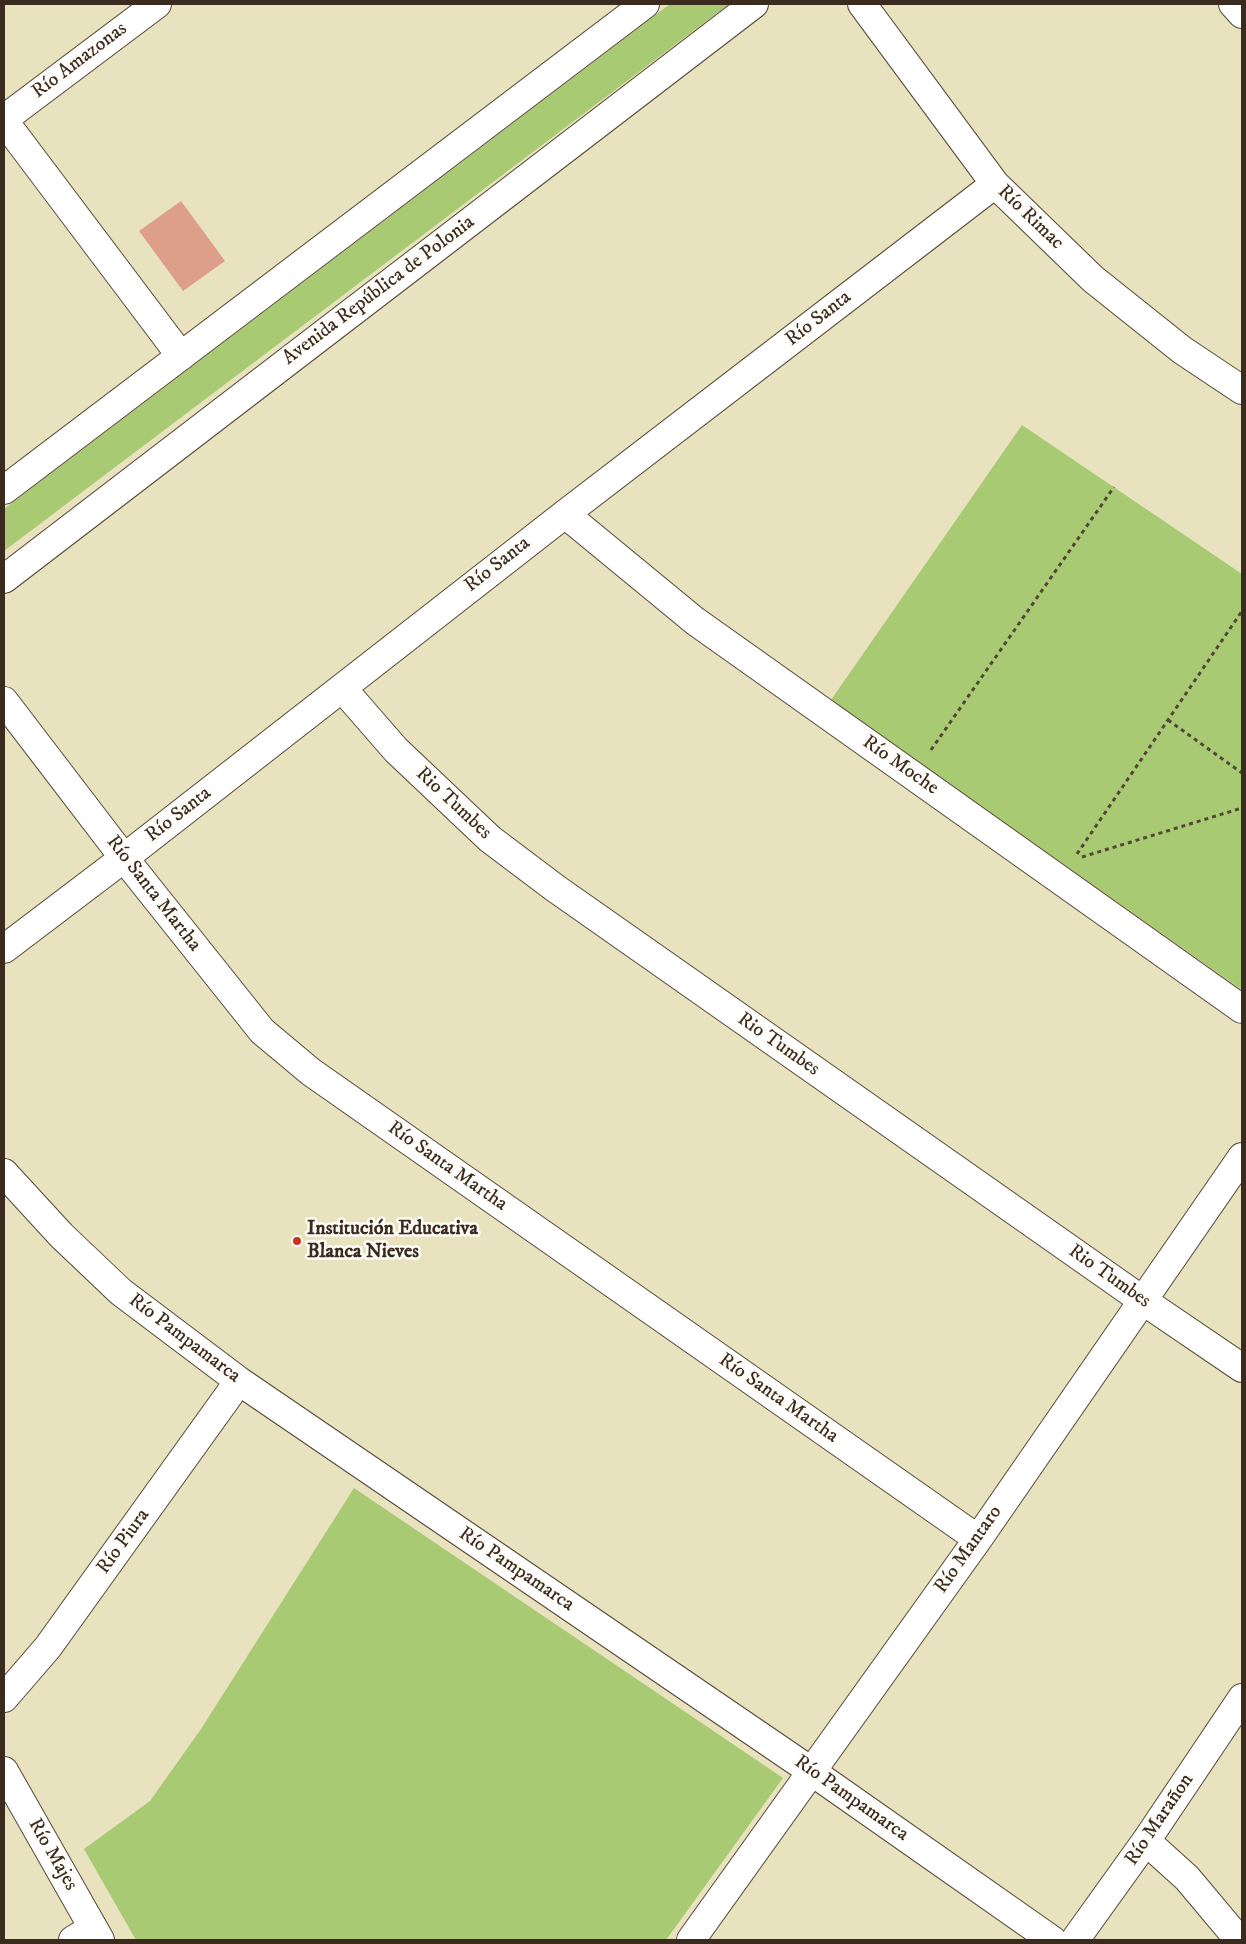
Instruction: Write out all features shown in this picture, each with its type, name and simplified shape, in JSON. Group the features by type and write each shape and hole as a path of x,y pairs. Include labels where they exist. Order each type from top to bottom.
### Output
{"street":[{"name":"Río Amazonas","path":"4,120 157,4"},
{"path":"4,490 645,4"},
{"name":"Avenida República de Polonia","path":"4,579 754,4"},
{"name":"Río Rimac","path":"862,4 995,184 1093,279 1182,350 1242,390"},
{"path":"1233,4 1242,14"},
{"path":"4,120 181,356"},
{"name":"Río Santa","path":"4,949 124,858 565,514 995,184"},
{"name":"Río Moche","path":"565,514 695,621 1242,1009"},
{"name":"Rio Tumbes","path":"342,688 396,750 490,839 555,888 1142,1300 1242,1368"},
{"name":"Río Santa Martha","path":"4,702 124,858 262,1031 312,1072 978,1539"},
{"name":"Río Mantaro","path":"691,1940 978,1539 1242,1157"},
{"name":"Río Pampamarca","path":"4,1173 61,1235 121,1292 239,1381 811,1771 1052,1940"},
{"name":"Río Piura","path":"4,1698 48,1646 239,1381"},
{"name":"Río Marañon","path":"1075,1940 1146,1841 1242,1698"},
{"name":"Río Majes","path":"4,1771 89,1936"},
{"path":"1146,1841 1187,1878 1239,1940"}],"path":[{"path":"928,755 1114,487"},
{"path":"1242,611 1074,859 1242,808"},
{"path":"1168,720 1242,773"}],"green space":[{"path":"670,4 729,4 4,551 4,509"},
{"path":"1022,425 1242,574 1242,990 831,700"},
{"path":"354,1488 783,1778 666,1940 136,1940 84,1849 150,1801 201,1729"}],"building":[{"path":"181,201 225,261 183,291 139,231"}],"place":[{"name":"Institución Educativa Blanca Nieves","path":"297,1241"}]}
